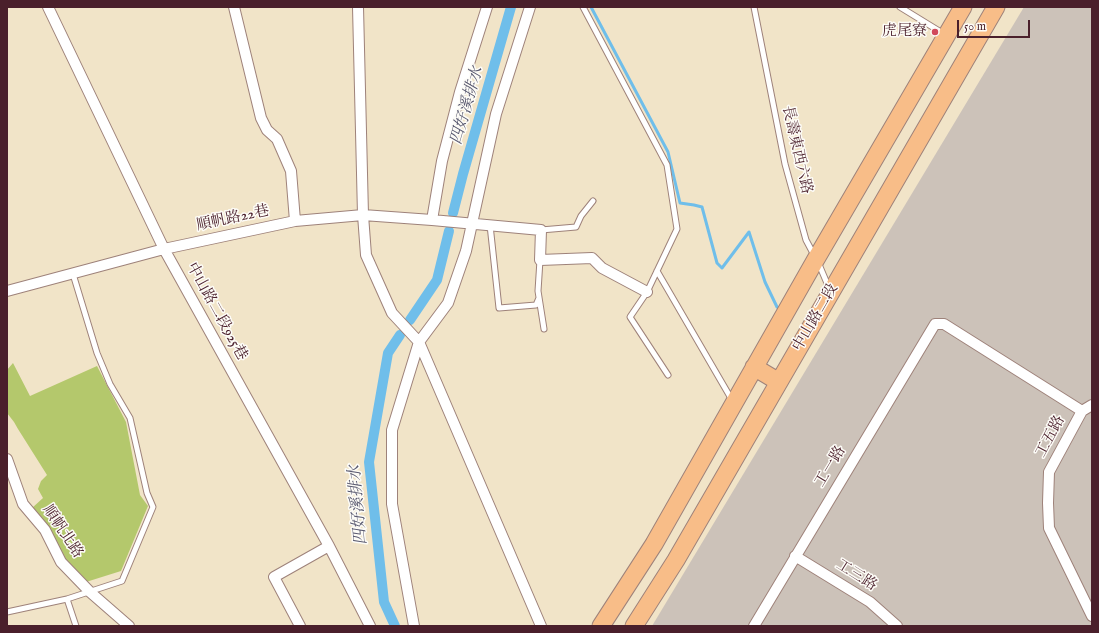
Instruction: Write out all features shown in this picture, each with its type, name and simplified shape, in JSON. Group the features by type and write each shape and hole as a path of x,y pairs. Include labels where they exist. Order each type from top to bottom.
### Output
{"main road":[{"name":"中山路二段","path":"601,626 654,544 816,259 963,7"},
{"name":"中山路二段","path":"634,626 676,560 996,7"},
{"path":"754,367 779,382"}],"street":[{"name":"中山路二段925巷","path":"48,7 164,249 330,546 370,626"},
{"path":"234,7 261,118 267,130 277,139 291,171 295,221"},
{"path":"358,7 363,215 366,255 392,313 418,342 541,626"},
{"path":"432,220 442,162 460,92 487,7"},
{"path":"414,626 392,504 392,430 418,342 448,303 466,251 496,114 530,7"},
{"name":"順帆路22巷","path":"7,291 164,249 295,221 363,215 541,230"},
{"path":"541,230 540,260 592,258 602,268 647,292"},
{"name":"工五路","path":"935,324 944,324 1082,411 1049,472 1049,528 1092,616"},
{"name":"工一路","path":"754,626 935,324"},
{"path":"1082,411 1092,405"},
{"name":"順帆北路","path":"7,459 23,504 45,530 61,562 90,592 128,626"},
{"path":"300,626 274,577 330,546"},
{"name":"工三路","path":"795,556 870,602 897,626"}],"lane":[{"path":"583,7 667,165 677,230 647,292 630,317 668,375"},
{"name":"長壽東西六路","path":"754,7 786,164 806,240 831,293"},
{"path":"900,7 946,36"},
{"path":"541,230 576,227 581,216 593,201"},
{"path":"490,226 499,308 536,305 539,298"},
{"path":"540,260 538,291 544,329"},
{"path":"657,271 734,404"},
{"path":"7,612 68,599 122,581 153,507 147,493 130,418 110,384 97,353 73,274"},
{"path":"68,599 76,626"}],"shaded area":[{"path":"1024,7 1091,7 1092,10 1092,626 652,626"}],"green space":[{"path":"13,363 30,396 97,366 126,422 140,495 148,506 121,571 86,582 64,560 32,508 43,498 38,489 41,481 47,475 7,413 7,370"}],"waterway":[{"name":"四好溪排水","path":"453,213 511,7"},
{"path":"591,7 668,152 680,203 702,207 717,263 722,268 749,232 765,282 777,307"},
{"name":"四好溪排水","path":"410,320 437,280 449,231"},
{"name":"四好溪排水","path":"395,626 384,602 369,462 388,353 400,335"}],"place":[{"name":"虎尾寮","path":"935,32"}]}
